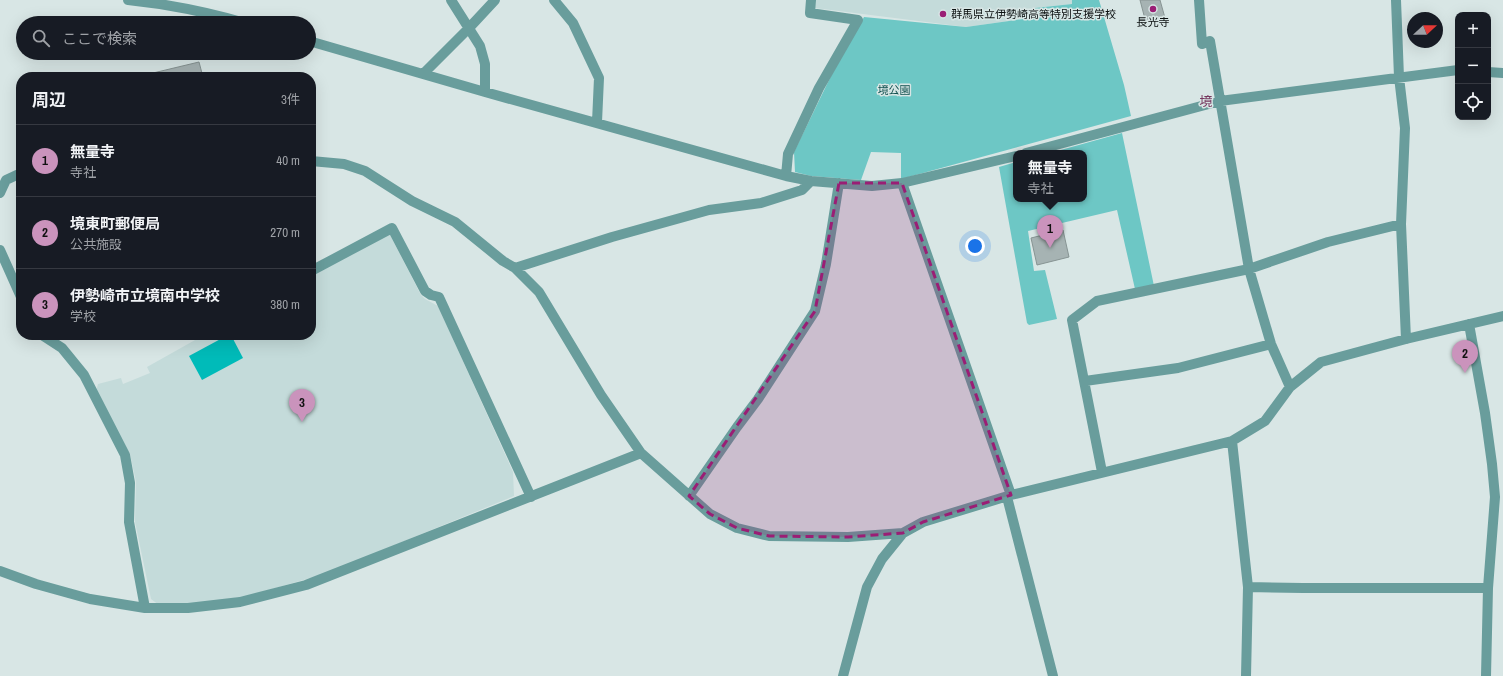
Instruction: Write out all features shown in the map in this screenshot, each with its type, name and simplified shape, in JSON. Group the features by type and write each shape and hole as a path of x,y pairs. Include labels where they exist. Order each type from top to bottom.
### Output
{"street":[{"path":"128,0 215,16"},
{"path":"451,0 480,46 485,64 485,92"},
{"path":"423,74 495,0"},
{"path":"554,0 573,23 599,78 597,122"},
{"path":"786,176 788,154 820,88 858,20 810,13 811,0"},
{"path":"1199,0 1202,44 1210,41 1249,269 1271,344 1290,387"},
{"path":"1396,0 1399,77 1405,128 1401,224 1406,339"},
{"path":"316,43 786,176 811,181 872,186 902,183 1013,157"},
{"path":"1037,150 1220,101 1455,70"},
{"path":"1491,72 1503,73"},
{"path":"316,161 344,164 365,171 412,201 455,222 503,261 515,268 539,292 601,396 641,453 710,514 737,528 769,536 848,537 903,533"},
{"path":"0,193 6,180 16,175"},
{"path":"515,268 612,237 709,210 761,203 802,190 811,181"},
{"path":"689,496 758,399 815,311 826,264 839,183"},
{"path":"902,183 1009,496 1053,676"},
{"path":"1102,472 1072,320 1097,301 1249,269 1328,242 1401,224"},
{"path":"316,268 392,228 425,291 431,295 439,297 531,497"},
{"path":"0,250 16,286"},
{"path":"843,676 867,587 882,559 903,533 923,522 1009,496 1232,441 1265,421 1290,387 1321,362 1406,339 1503,316"},
{"path":"1469,324 1485,413 1495,497 1488,588 1486,676"},
{"path":"50,340 62,348 84,376 125,455 130,483 129,522 145,608"},
{"path":"1085,381 1178,368 1271,344"},
{"path":"1232,441 1248,587 1246,676"},
{"path":"0,571 36,584 90,599 145,608 188,608 240,602 306,585 641,453"},
{"path":"1248,587 1488,588"}],"highlighted area":[{"path":"839,183 902,183 1011,495 923,522 903,533 848,537 769,536 737,528 710,514 689,496 815,311"}],"shaded area":[{"name":"群馬県立伊勢崎高等特別支援学校","path":"816,0 1072,0 1072,4 1035,8 1024,19 966,27 815,8"},
{"path":"389,233 421,295 438,306 513,472 514,496 324,574 248,596 192,604 159,605 151,599 135,522 136,482 130,454 96,391 98,384 121,378 123,384 150,373 147,367 195,340 316,340 316,273"},
{"path":"219,340 234,340 243,358 202,380 189,356"}],"green space":[{"name":"境公園","path":"1072,0 1099,0 1124,85 1131,116 901,179 901,153 871,152 861,180 811,176 795,172 794,152 831,76 864,17 966,27 1024,19 1035,8 1072,4"},
{"path":"1122,133 1154,286 1135,289 1117,210 1028,231 1034,271 1045,270 1057,319 1029,325 1027,323 999,167 1013,163 1013,202 1087,202 1087,150 1061,150"}],"building":[{"name":"長光寺","path":"1140,0 1160,0 1165,18 1146,23"},
{"path":"199,62 202,72 157,72"},
{"path":"1063,230 1069,257 1037,265 1031,238"}],"place":[{"name":"長光寺","path":"1153,9"},
{"name":"群馬県立伊勢崎高等特別支援学校","path":"943,14"},
{"name":"無量寺","path":"1050,248"},
{"name":"境東町郵便局","path":"1465,373"},
{"name":"伊勢崎市立境南中学校","path":"302,422"}],"district":[{"name":"境","path":"1206,101"}]}
